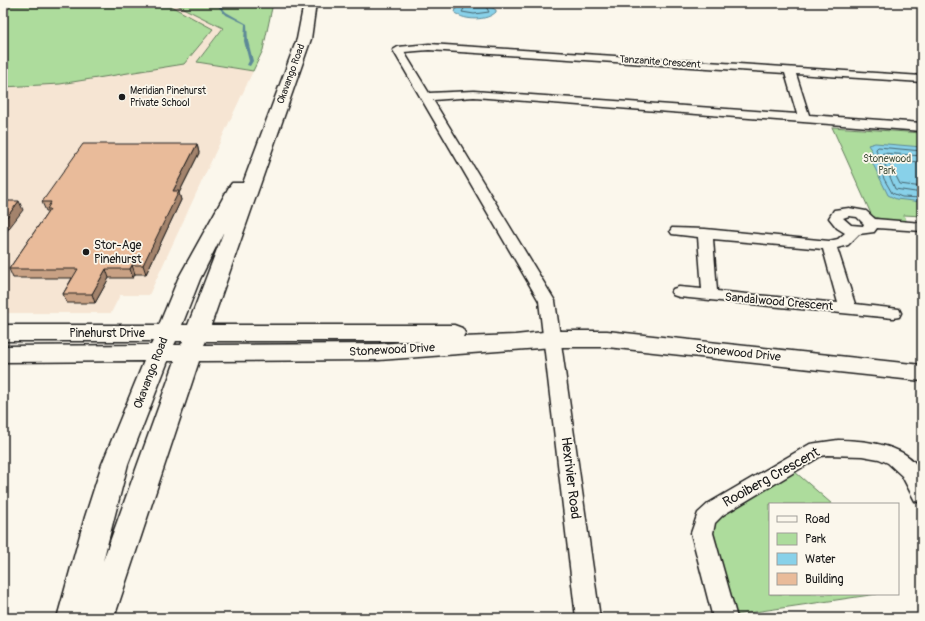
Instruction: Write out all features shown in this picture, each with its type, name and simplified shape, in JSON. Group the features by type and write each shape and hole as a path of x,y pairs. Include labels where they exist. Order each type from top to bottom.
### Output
{"main road":[{"name":"Okavango Road","path":"98,618 193,344 304,39 310,3"},
{"name":"Okavango Road","path":"73,618 99,517 115,464 162,344 189,279 240,183 266,144"},
{"name":"Pinehurst Drive","path":"3,333 162,344"},
{"name":"Stonewood Drive","path":"233,344 379,352 475,344 515,343 553,338 607,339 922,373"},
{"name":"Pinehurst Drive","path":"3,354 162,344 233,344"}],"street":[{"name":"Tanzanite Crescent","path":"398,50 429,47 922,79"},
{"name":"Hexrivier Road","path":"398,50 547,301 553,338 588,618"},
{"path":"790,71 804,118"},
{"path":"426,97 474,94 922,126"},
{"path":"871,223 871,226 864,230 851,230 840,225 836,218 837,215 843,212 855,212 865,217 871,223 922,227"},
{"path":"676,230 829,245 847,240 852,234 851,230"},
{"name":"Sandalwood Crescent","path":"705,233 710,295"},
{"name":"Sandalwood Crescent","path":"829,245 848,308"},
{"name":"Sandalwood Crescent","path":"679,292 893,313"},
{"name":"Rooiberg Crescent","path":"725,618 702,533 705,519 716,509 817,449 834,446 882,452 896,458 908,469 922,495"}],"shaded area":[{"path":"173,3 223,28 197,62 253,71 149,295 120,295 111,313 3,313 3,4"}],"green space":[{"path":"165,3 213,29 184,64 60,84 3,87 3,6"},
{"path":"173,3 273,3 263,50 253,71 197,62 223,28"},
{"name":"Stonewood Park","path":"832,127 922,133 922,216 904,215 907,223 883,220 872,216"},
{"path":"794,471 831,503 769,503 769,595 870,595 734,615 711,528 718,517"}],"water":[{"path":"474,3 486,4 496,10 496,12 487,17 476,19 459,16 455,13 456,8"},
{"path":"875,143 922,147 922,202 896,199 888,195 873,164 872,151 868,145"}],"building":[{"path":"83,144 197,144 173,191 179,191 143,265 132,265 130,269 106,269 92,294 63,294 78,269 9,269 50,209 47,209 51,202 42,202"},
{"path":"3,201 19,201 3,222"}],"waterway":[{"path":"217,3 225,13 246,24 246,41 251,61 249,65"}],"place":[{"name":"Meridian Pinehurst Private School","path":"122,97"},
{"name":"Stor-Age Pinehurst","path":"86,252"}]}
